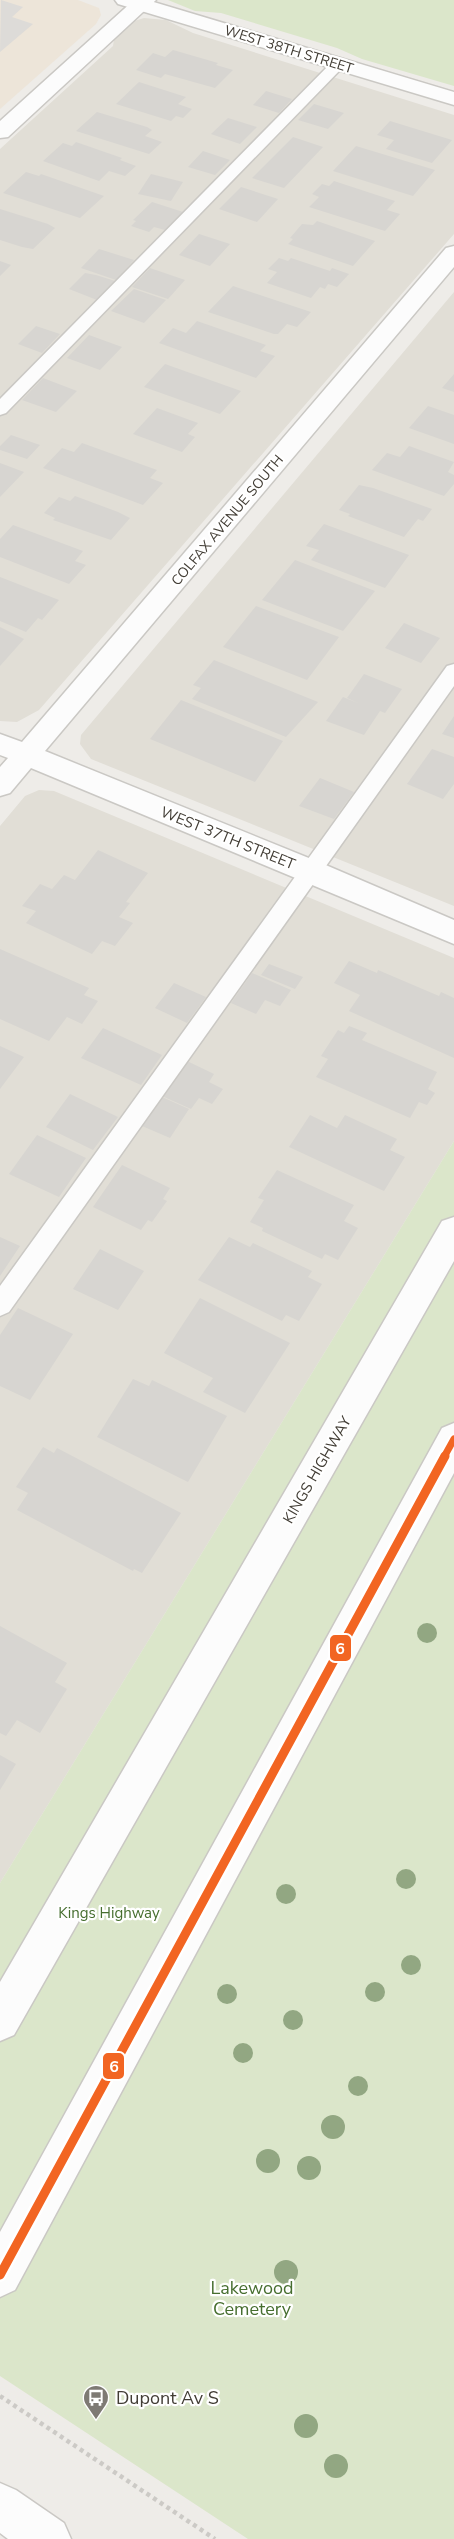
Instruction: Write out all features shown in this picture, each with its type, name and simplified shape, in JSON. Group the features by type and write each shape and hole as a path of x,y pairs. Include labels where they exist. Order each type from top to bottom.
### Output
{"street":[{"name":"WEST 38TH STREET","path":"137,2 454,99"},
{"path":"4,124 137,2"},
{"name":"COLFAX AVENUE SOUTH","path":"0,786 454,254"},
{"name":"WEST 37TH STREET","path":"0,744 311,871 454,933"},
{"name":"KINGS HIGHWAY","path":"0,2021 454,1231"},
{"path":"0,2275 454,1439"},
{"path":"0,2506 48,2539"}],"lane":[{"path":"0,409 338,64"},
{"path":"0,1305 454,671"}],"path":[{"path":"0,2396 215,2539"}],"shaded area":[{"path":"0,0 78,0 99,8 101,15 96,24 0,109"},
{"path":"1,0 23,7 12,17 33,24 0,52"},
{"path":"144,18 166,20 193,33 454,115 454,234 39,710 17,722 0,721 0,149 113,46 115,33 128,23"},
{"path":"454,292 454,906 91,759 80,744 81,735"},
{"path":"39,790 54,791 454,958 454,1141 0,1883 0,826 25,796"}],"green space":[{"path":"168,0 454,0 454,86 221,13 195,11"},
{"path":"454,1141 454,2539 248,2539 0,2376 0,1883"}],"building":[{"path":"173,50 218,63 216,65 233,70 215,88 165,74 161,78 136,70 153,53 165,57"},
{"path":"139,82 186,97 178,104 192,109 183,118 176,116 171,121 116,104"},
{"path":"266,91 292,99 279,113 253,105"},
{"path":"314,104 344,113 328,129 298,120"},
{"path":"97,112 147,127 152,130 145,136 162,142 149,154 76,131"},
{"path":"228,118 257,127 240,144 211,134"},
{"path":"390,121 452,140 432,163 386,149 394,140 377,135"},
{"path":"293,137 323,147 284,188 252,178"},
{"path":"76,142 122,158 120,160 136,166 125,176 109,171 99,181 43,161 63,143 72,146"},
{"path":"356,146 435,170 413,196 333,171"},
{"path":"203,151 230,160 215,175 188,167"},
{"path":"26,172 39,176 41,174 104,196 80,218 3,193"},
{"path":"151,174 183,182 171,201 138,194"},
{"path":"334,181 395,201 387,210 400,214 385,231 309,207 319,197 312,194 322,184 329,186"},
{"path":"241,187 278,199 257,222 219,209"},
{"path":"152,202 183,212 165,230 154,227 149,232 131,226 136,221 133,220"},
{"path":"0,209 55,228 33,249 0,240"},
{"path":"317,221 375,241 353,266 288,244 293,239 290,238 302,224 313,225"},
{"path":"199,234 230,244 210,266 179,255"},
{"path":"99,249 134,260 116,280 81,268"},
{"path":"279,258 288,261 291,258 330,271 332,268 349,274 337,287 328,284 325,289 320,287 311,298 267,283 277,272 268,269"},
{"path":"0,261 11,265 0,276"},
{"path":"150,268 185,280 168,299 132,287"},
{"path":"85,273 115,281 97,300 69,289"},
{"path":"233,286 311,312 297,327 287,324 278,334 274,334 208,312"},
{"path":"134,289 166,300 144,323 111,311"},
{"path":"197,321 266,345 260,351 275,356 256,378 159,343 173,328 186,333"},
{"path":"36,326 60,334 42,353 18,344"},
{"path":"89,335 122,347 100,370 67,358"},
{"path":"165,364 241,391 220,414 144,387"},
{"path":"454,374 454,392 442,388"},
{"path":"43,378 77,391 56,412 22,400"},
{"path":"428,406 454,415 454,444 409,428"},
{"path":"157,408 198,423 188,434 195,437 182,452 133,434"},
{"path":"11,435 40,445 27,459 0,450 0,446"},
{"path":"82,443 157,470 150,478 163,483 143,505 43,468 62,448 74,452"},
{"path":"409,446 454,462 448,472 454,475 454,484 444,496 372,470 387,453 400,457"},
{"path":"0,463 24,472 0,497"},
{"path":"359,485 432,509 423,521 418,519 404,537 348,516 350,514 339,510"},
{"path":"75,496 130,518 111,540 53,520 55,518 44,513 59,497 70,501"},
{"path":"324,524 409,555 385,588 311,560 319,550 306,546"},
{"path":"13,525 83,551 75,561 86,565 69,584 0,557 0,539"},
{"path":"295,560 375,591 343,631 262,600"},
{"path":"0,577 59,600 42,620 38,618 26,632 0,621"},
{"path":"256,606 339,637 307,680 223,647"},
{"path":"404,623 440,638 421,663 385,648"},
{"path":"0,627 24,639 0,666"},
{"path":"214,660 318,702 286,737 192,699 201,688 193,685"},
{"path":"364,674 402,689 385,713 380,711 364,735 326,721 343,697 358,703 347,698"},
{"path":"181,700 283,741 255,782 150,739"},
{"path":"454,716 454,738 442,734"},
{"path":"432,749 454,757 454,784 443,799 407,784"},
{"path":"320,778 354,792 334,819 299,806"},
{"path":"98,850 148,873 126,902 130,903 119,917 133,923 115,946 102,941 92,954 26,923 36,911 22,906 40,884 52,889 64,875 75,880"},
{"path":"0,949 89,988 84,995 98,1001 82,1024 67,1017 49,1041 0,1019"},
{"path":"349,961 377,973 378,970 439,996 441,992 454,998 454,1058 349,1011 360,995 334,983"},
{"path":"269,964 303,977 295,989 261,975"},
{"path":"252,973 291,990 280,1006 265,1000 256,1014 231,1003"},
{"path":"174,983 206,997 187,1023 155,1008"},
{"path":"349,1026 367,1033 362,1040 437,1072 428,1089 435,1093 427,1105 419,1102 410,1118 316,1077 328,1059 321,1056 338,1030 344,1033"},
{"path":"103,1028 162,1055 141,1085 81,1058"},
{"path":"0,1046 24,1057 0,1089"},
{"path":"187,1061 214,1074 209,1082 223,1089 212,1104 199,1098 191,1109 162,1096"},
{"path":"70,1094 118,1117 93,1150 46,1127"},
{"path":"162,1097 189,1109 170,1138 142,1126"},
{"path":"310,1115 337,1128 345,1115 397,1139 390,1150 405,1157 384,1191 289,1147"},
{"path":"37,1135 86,1158 59,1197 9,1174"},
{"path":"122,1165 170,1188 163,1199 167,1201 152,1222 148,1220 141,1230 93,1207"},
{"path":"277,1170 354,1205 344,1221 358,1228 338,1260 325,1254 322,1259 262,1231 263,1228 250,1222 264,1200 258,1198"},
{"path":"0,1237 20,1246 0,1276"},
{"path":"229,1237 250,1247 253,1243 312,1271 308,1277 322,1284 299,1321 286,1315 282,1321 198,1280"},
{"path":"100,1249 144,1271 118,1310 73,1289"},
{"path":"200,1298 290,1343 245,1413 203,1392 213,1378 164,1353"},
{"path":"18,1308 73,1334 30,1400 0,1386 0,1335"},
{"path":"133,1379 149,1386 152,1380 227,1416 188,1482 97,1437"},
{"path":"43,1447 54,1453 57,1448 181,1513 142,1573 134,1569 133,1571 17,1510 28,1493 16,1487"},
{"path":"0,1626 67,1663 55,1682 67,1689 40,1733 17,1720 6,1736 0,1733"},
{"path":"0,1755 16,1764 0,1790"}],"transit line":[{"name":"6","path":"0,2275 454,1439"}],"place":[{"name":"Dupont Av S","path":"96,2421"}],"park label":[{"name":"Kings Highway","path":"109,1913"},
{"name":"Lakewood Cemetery","path":"252,2298"}]}
